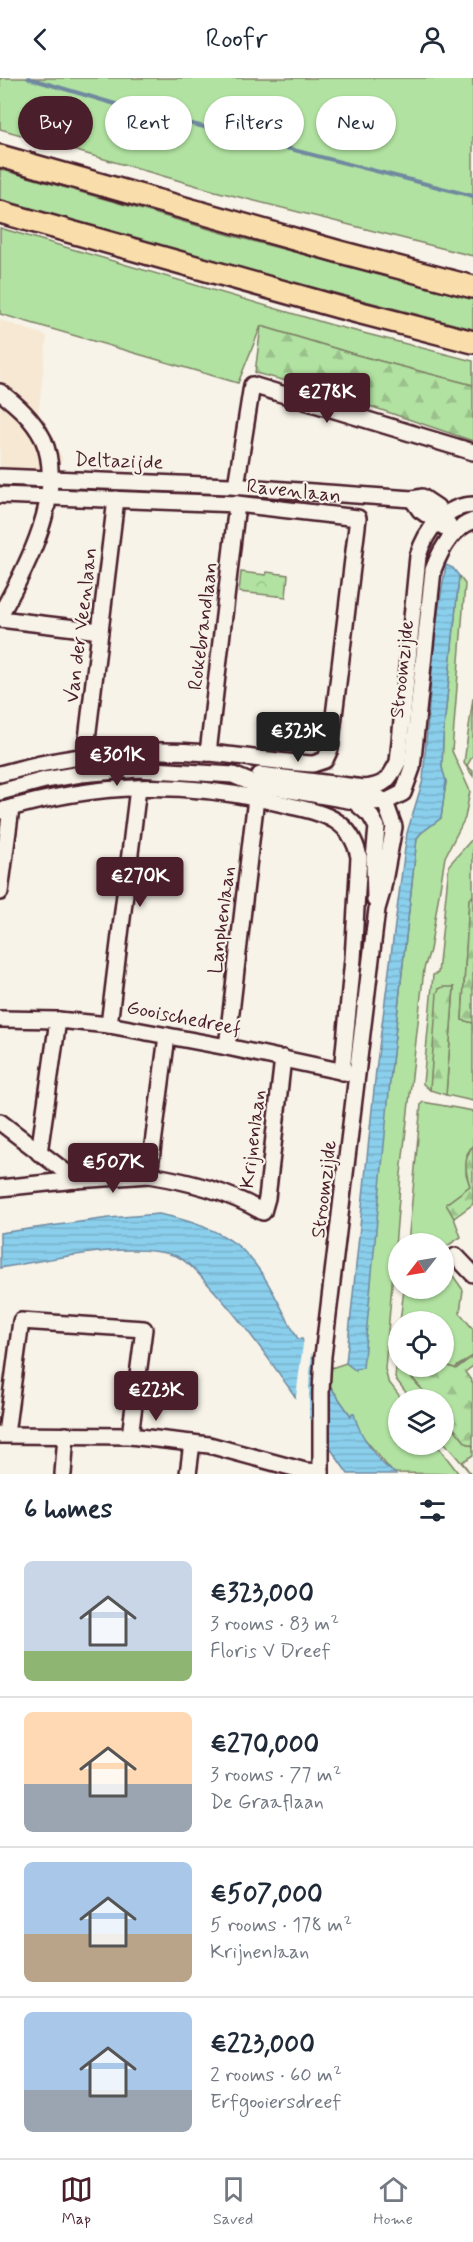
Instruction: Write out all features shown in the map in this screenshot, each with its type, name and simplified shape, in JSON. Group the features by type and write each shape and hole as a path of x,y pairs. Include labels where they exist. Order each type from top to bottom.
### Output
{"highway":[{"path":"0,156 473,287"},
{"path":"0,212 338,307 473,342"},
{"path":"340,252 365,248 473,273"}],"street":[{"path":"236,486 252,384 473,452"},
{"path":"0,392 24,411 41,436 45,445 51,478 49,496 28,559 0,617 100,631"},
{"name":"Deltazijde","path":"0,477 236,486 412,499 425,498 440,519 454,533"},
{"name":"Ravenlaan","path":"0,495 237,504 358,518 328,757 322,762 307,764 208,753"},
{"name":"Van der Veenlaan","path":"85,756 116,499"},
{"name":"Rokebrandlaan","path":"208,753 237,504"},
{"path":"440,519 454,508 473,505"},
{"name":"Stroomzijde","path":"364,788 377,787 386,781 398,762 418,556 425,538 440,519"},
{"path":"454,533 460,527 473,521"},
{"name":"Stroomzijde","path":"321,1473 321,1391 324,1356 377,909 394,827 386,802 403,793 412,768 432,578 436,560 454,533"},
{"path":"0,774 85,756 130,752 208,753"},
{"path":"0,792 45,780 138,769 233,776 248,773 364,788 386,802"},
{"path":"233,776 252,783 354,801 386,802"},
{"path":"109,1025 138,788"},
{"path":"0,892 5,810 39,800 79,793 138,788 202,789 256,798 329,816 346,829 356,845 359,857 357,912 342,1072"},
{"name":"Lanphenlaan","path":"227,1047 256,798"},
{"name":"Stroomzijde","path":"354,801 370,815 377,827 374,892 377,909"},
{"name":"Gooischedreef","path":"0,1019 58,1020 109,1025 358,1074"},
{"path":"39,1153 58,1020"},
{"path":"149,1175 167,1036"},
{"name":"Krijnenlaan","path":"0,1188 149,1175 184,1181 220,1191 263,1212 267,1198 283,1058"},
{"path":"0,1122 76,1180"},
{"path":"456,1256 473,1274"},
{"path":"130,1436 144,1329 21,1321 3,1435 130,1436 209,1445 305,1473 321,1473"},
{"path":"63,1474 66,1435"},
{"path":"188,1474 192,1443"}],"shaded area":[{"path":"0,320 47,336 38,416 63,459 47,485 0,482"}],"green space":[{"path":"0,78 473,78 473,256 215,191 73,150 93,150 93,96 18,96 18,134 0,129"},
{"path":"0,169 237,237 473,299 473,329 250,271 0,200"},
{"path":"0,228 332,325 473,361 473,385 357,355 261,326 238,383 0,314"},
{"path":"261,326 357,355 473,385 473,441 322,390 255,373"},
{"path":"241,572 288,575 286,597 239,592"},
{"path":"459,576 465,584 452,751 470,791 465,818 445,857 430,950 424,969 396,1233 388,1233 388,1299 391,1299 385,1369 388,1381 394,1389 388,1389 388,1455 445,1455 459,1474 393,1473 359,1432 355,1418 352,1418 330,1386 331,1368 346,1363 353,1368 391,1071 417,838 441,818 446,782 442,768"},
{"path":"473,698 473,755 467,766 473,771 473,776 464,763"},
{"path":"473,838 473,896 469,900 462,1020 473,1023 473,1101 446,1095 454,987 439,989 430,1090 423,1084 433,975 438,973 449,865"},
{"path":"473,896 473,1023 462,1020 469,899"},
{"path":"443,987 454,987 446,1095 430,1090 437,993"},
{"path":"423,1102 473,1111 473,1145 467,1154 466,1174 470,1186 446,1204 461,1237 454,1242 454,1233 409,1233"},
{"path":"473,1145 473,1204 454,1218 446,1204 470,1186 466,1165"},
{"path":"454,1277 463,1290 460,1313 473,1329 473,1356 454,1368 454,1311 401,1311 403,1299 454,1299"},
{"path":"473,1356 473,1366 465,1372 473,1383 473,1446 466,1443 454,1428 454,1389 422,1389 412,1377 454,1377 454,1368"},
{"path":"411,1377 421,1389 403,1389 395,1378"},
{"path":"454,1428 466,1443 473,1446 473,1455 462,1462 471,1474 454,1454"}],"water":[{"path":"446,565 453,568 459,576 443,738 442,768 446,781 441,818 417,838 391,1071 363,1368 356,1369 356,1371 346,1363 376,1070 407,833 423,780 435,629"},
{"path":"159,1214 210,1229 229,1239 247,1254 264,1277 298,1339 302,1339 351,1416 354,1413 370,1448 390,1470 397,1474 348,1474 243,1325 198,1273 180,1258 157,1252 113,1251 64,1256 0,1268 0,1233 109,1218"}],"pier":[{"path":"304,1337 312,1351 309,1423 295,1404"}],"waterway":[{"path":"28,78 122,106 473,196"}]}
